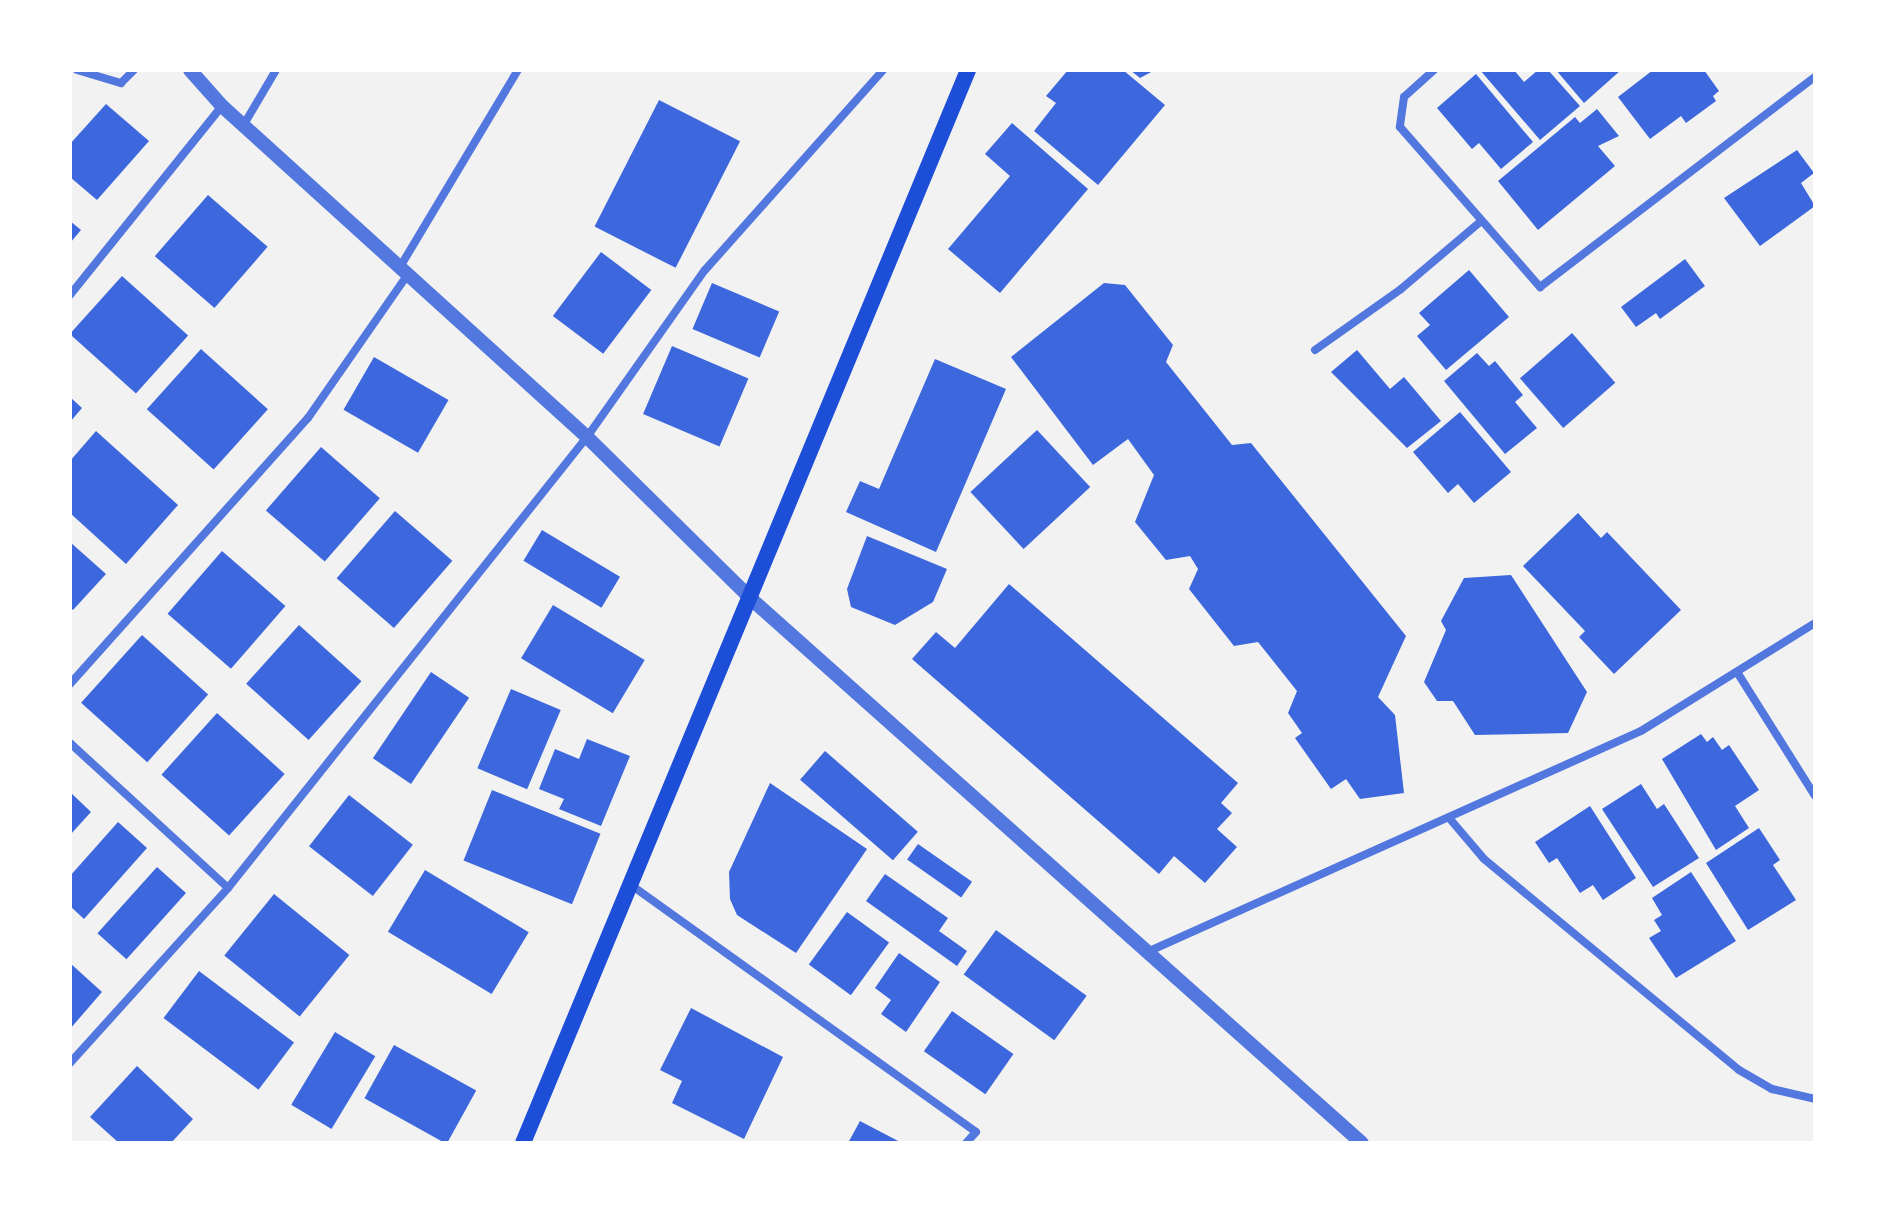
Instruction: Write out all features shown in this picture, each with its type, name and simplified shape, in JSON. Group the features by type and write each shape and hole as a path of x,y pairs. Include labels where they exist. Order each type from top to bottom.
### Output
{"main road":[{"path":"523,1143 968,70"}],"street":[{"path":"77,70 121,83 134,70"},
{"path":"190,70 243,126 587,437 750,598 1145,953 1362,1143"},
{"path":"243,126 276,70"},
{"path":"70,684 308,418 404,271 518,70"},
{"path":"70,1063 228,888 587,437 705,270 883,70"},
{"path":"1434,70 1404,97 1400,127 1540,287 1815,77"},
{"path":"70,295 222,106"},
{"path":"1315,350 1401,289 1480,222"},
{"path":"1145,953 1641,731 1815,623"},
{"path":"1737,672 1815,796"},
{"path":"70,743 228,888"},
{"path":"1450,819 1484,859 1739,1070 1781,1092 1815,1099"},
{"path":"630,884 976,1132 966,1143"}],"building":[{"path":"1068,70 1123,70 1165,105 1098,185 1034,131 1056,103 1046,96"},
{"path":"1130,70 1155,70 1140,78"},
{"path":"1480,70 1514,70 1524,82 1538,70 1548,70 1580,106 1540,140"},
{"path":"1556,70 1621,70 1584,103"},
{"path":"1653,70 1704,70 1719,91 1713,96 1716,101 1686,123 1681,116 1650,139 1618,97"},
{"path":"1476,74 1533,142 1501,169 1479,143 1472,149 1437,108"},
{"path":"659,100 740,141 676,268 595,227"},
{"path":"106,104 149,141 97,200 70,177 70,144"},
{"path":"1597,109 1619,136 1598,146 1615,166 1538,230 1498,181 1575,117 1580,123"},
{"path":"1012,123 1088,189 1000,293 948,249 1010,176 985,154"},
{"path":"1797,150 1814,173 1801,183 1815,206 1760,246 1724,198"},
{"path":"208,195 268,247 214,308 155,256"},
{"path":"70,221 81,230 70,243"},
{"path":"601,252 651,290 603,354 553,316"},
{"path":"1685,259 1705,286 1660,319 1656,313 1636,327 1621,307"},
{"path":"1469,270 1509,317 1446,370 1417,336 1430,325 1419,313"},
{"path":"122,276 188,336 136,394 70,334"},
{"path":"712,283 779,312 760,358 692,329"},
{"path":"1104,283 1125,285 1173,345 1166,362 1232,445 1251,443 1406,636 1378,697 1395,715 1404,793 1360,799 1346,779 1331,789 1295,738 1302,733 1288,713 1297,691 1258,642 1234,646 1189,589 1198,569 1190,556 1166,560 1135,522 1154,475 1128,439 1093,465 1011,357"},
{"path":"1572,333 1615,383 1563,428 1520,378"},
{"path":"672,346 748,378 719,447 643,414"},
{"path":"201,349 268,409 214,469 147,409"},
{"path":"1357,350 1390,389 1404,377 1441,421 1407,448 1331,372"},
{"path":"1477,353 1489,366 1495,361 1523,395 1515,402 1537,428 1505,454 1444,381"},
{"path":"374,357 448,400 418,453 344,410"},
{"path":"935,359 1006,389 936,552 846,512 860,481 879,489"},
{"path":"70,397 82,408 70,422"},
{"path":"1460,412 1511,472 1474,503 1458,484 1448,493 1413,452"},
{"path":"1037,430 1090,487 1024,549 970,492"},
{"path":"96,431 178,505 126,564 70,513 70,461"},
{"path":"321,447 380,498 325,562 266,510"},
{"path":"395,511 452,561 394,628 337,578"},
{"path":"1578,513 1601,538 1607,532 1681,610 1614,674 1579,637 1585,631 1523,566"},
{"path":"542,530 620,577 601,608 523,561"},
{"path":"867,536 947,569 933,602 895,625 851,607 847,589"},
{"path":"70,542 106,574 73,610 70,607"},
{"path":"222,551 285,606 231,669 168,614"},
{"path":"1511,575 1587,692 1568,733 1475,735 1453,701 1437,701 1424,682 1446,630 1441,621 1464,578"},
{"path":"1009,584 1238,783 1221,803 1232,813 1217,829 1237,847 1205,883 1174,856 1159,874 912,659 936,632 955,648"},
{"path":"553,605 645,660 613,713 521,658"},
{"path":"299,625 361,681 309,740 246,684"},
{"path":"142,635 208,695 147,762 81,703"},
{"path":"431,672 469,698 411,784 373,758"},
{"path":"511,689 561,710 527,789 477,768"},
{"path":"217,713 285,774 229,836 161,775"},
{"path":"1701,734 1707,742 1713,737 1722,750 1729,745 1759,790 1735,806 1749,828 1716,850 1662,759"},
{"path":"587,739 630,756 601,826 559,809 564,799 539,789 555,749 579,759"},
{"path":"825,751 918,832 893,860 800,780"},
{"path":"770,783 867,849 796,953 737,915 730,899 729,872"},
{"path":"1641,784 1657,809 1664,804 1699,858 1653,887 1602,809"},
{"path":"492,790 600,834 572,904 464,860"},
{"path":"70,792 91,812 70,835"},
{"path":"349,795 413,845 373,896 309,846"},
{"path":"1590,806 1636,878 1603,900 1593,885 1580,893 1557,858 1549,863 1535,842"},
{"path":"118,822 147,848 84,919 70,906 70,876"},
{"path":"1759,828 1780,860 1773,865 1796,900 1748,930 1706,863"},
{"path":"918,844 972,882 961,897 907,860"},
{"path":"157,867 186,893 126,959 97,933"},
{"path":"425,870 529,932 492,994 388,932"},
{"path":"1691,872 1736,941 1676,978 1649,938 1661,931 1654,920 1662,915 1652,898"},
{"path":"885,874 948,918 939,931 967,951 957,966 866,901"},
{"path":"274,894 349,955 300,1016 224,955"},
{"path":"847,912 889,943 851,995 809,965"},
{"path":"996,930 1087,996 1054,1040 964,974"},
{"path":"899,953 940,982 906,1032 881,1014 891,1000 875,988"},
{"path":"70,963 102,992 70,1029"},
{"path":"199,971 294,1043 259,1090 163,1018"},
{"path":"691,1008 783,1057 744,1139 672,1103 682,1081 660,1070"},
{"path":"952,1011 1013,1054 985,1094 924,1051"},
{"path":"335,1032 375,1056 332,1129 291,1105"},
{"path":"394,1045 476,1091 447,1143 364,1098"},
{"path":"137,1066 193,1119 171,1143 119,1143 90,1117"},
{"path":"860,1121 902,1143 848,1143"}]}
